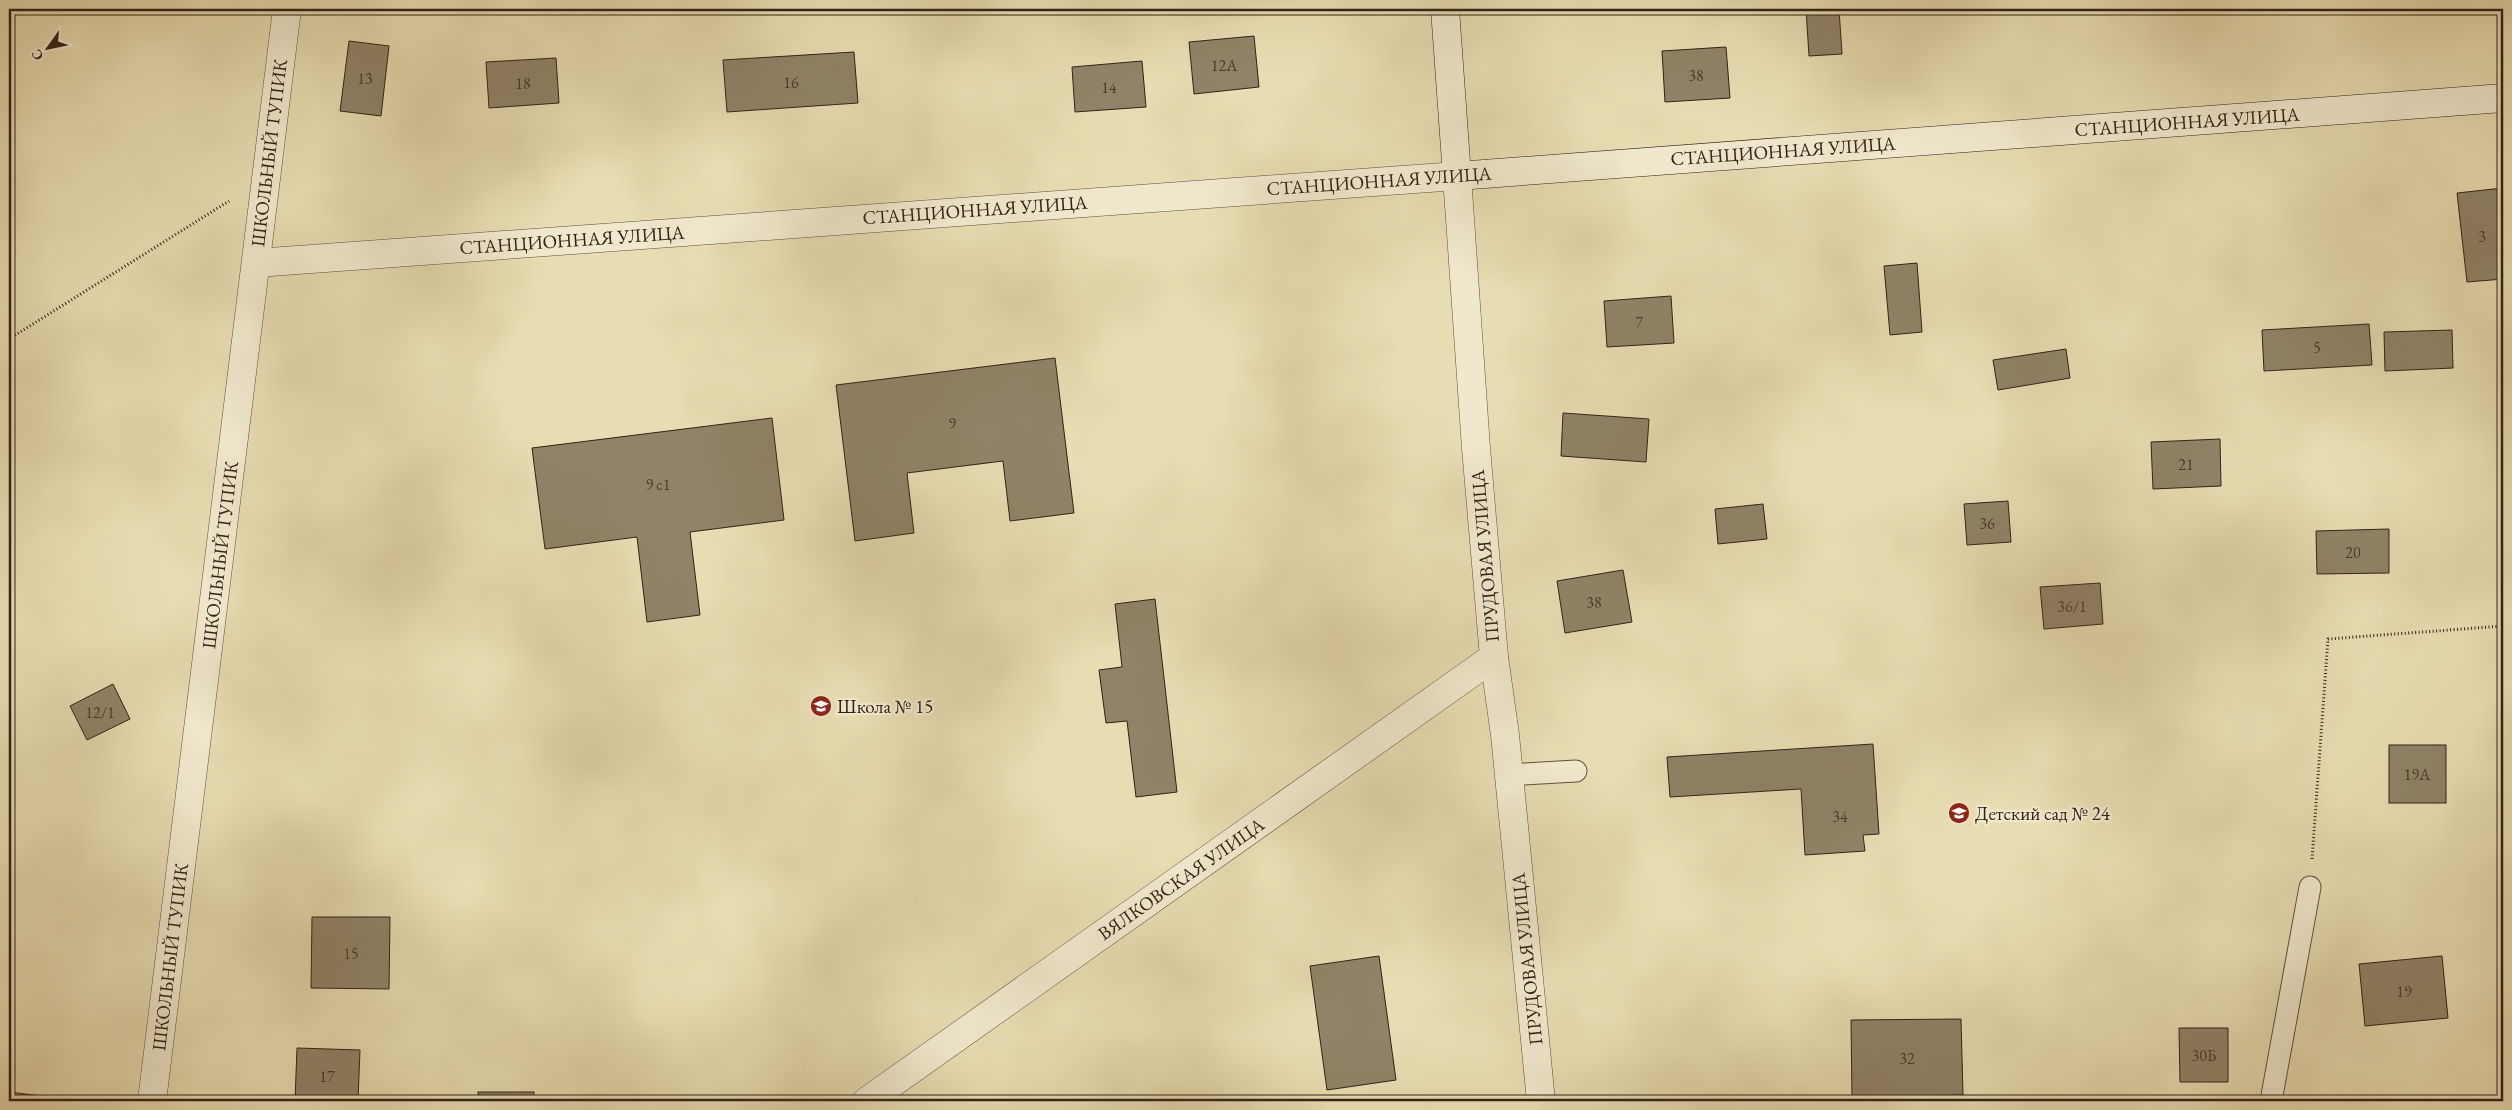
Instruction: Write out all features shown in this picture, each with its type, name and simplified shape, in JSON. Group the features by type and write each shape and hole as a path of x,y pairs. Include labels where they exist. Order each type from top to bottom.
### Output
{"street":[{"name":"ШКОЛЬНЫЙ ТУПИК","path":"152,1101 287,9"},
{"name":"ПРУДОВАЯ УЛИЦА","path":"1445,9 1476,448 1494,657 1508,775 1541,1101"},
{"name":"СТАНЦИОННАЯ УЛИЦА","path":"256,263 2503,98"},
{"name":"ВЯЛКОВСКАЯ УЛИЦА","path":"867,1101 1494,657"}],"lane":[{"path":"1508,775 1576,771"},
{"path":"2272,1101 2310,887"}],"path":[{"path":"9,339 266,178"},
{"path":"2310,887 2328,639 2503,626"}],"building":[{"path":"1279,9 1341,9 1279,14"},
{"path":"1806,9 1839,9 1842,54 1809,56"},
{"path":"2228,9 2284,9 2229,14"},
{"path":"1254,36 1259,87 1194,94 1189,42"},
{"path":"349,41 389,46 381,116 340,111"},
{"path":"1726,47 1730,98 1665,102 1662,51"},
{"path":"854,52 858,103 727,112 723,60"},
{"path":"556,58 559,103 489,108 486,62"},
{"path":"1142,61 1146,107 1075,112 1072,67"},
{"path":"2503,188 2503,279 2467,282 2457,193"},
{"path":"1917,263 1922,332 1890,335 1884,266"},
{"path":"1671,296 1674,343 1607,347 1604,301"},
{"path":"2369,324 2372,365 2264,371 2262,330"},
{"path":"2452,330 2453,368 2385,371 2384,332"},
{"path":"2066,349 2070,378 1998,390 1993,360"},
{"path":"1055,358 1074,513 1010,521 1003,461 907,473 914,533 855,541 836,385"},
{"path":"1563,413 1649,419 1646,462 1561,456"},
{"path":"772,418 784,520 690,532 700,615 647,622 637,537 545,549 532,448"},
{"path":"2220,439 2221,486 2153,489 2151,442"},
{"path":"2008,501 2011,542 1967,545 1964,504"},
{"path":"1763,504 1767,539 1718,544 1715,509"},
{"path":"2389,529 2389,573 2317,574 2316,531"},
{"path":"1623,570 1632,622 1565,633 1557,581"},
{"path":"2100,583 2103,624 2044,629 2040,587"},
{"path":"1155,599 1177,792 1136,797 1127,721 1106,723 1099,670 1122,667 1115,604"},
{"path":"113,684 130,719 87,740 70,706"},
{"path":"1873,744 1879,834 1863,835 1865,851 1805,855 1801,789 1670,797 1667,757"},
{"path":"2389,745 2446,745 2446,803 2389,803"},
{"path":"312,917 390,917 389,989 311,988"},
{"path":"1379,956 1396,1080 1327,1090 1310,966"},
{"path":"2442,956 2448,1018 2365,1026 2359,964"},
{"path":"1961,1019 1963,1095 1852,1097 1851,1020"},
{"path":"2179,1028 2228,1028 2228,1082 2180,1082"},
{"path":"297,1048 360,1050 358,1101 295,1101"},
{"path":"9,1092 83,1101 9,1101"},
{"path":"478,1092 534,1092 534,1101 478,1101"},
{"path":"1588,1097 1657,1098 1657,1101 1588,1101"}],"place":[{"name":"Школа № 15","path":"821,706"},
{"name":"Детский сад № 24","path":"1959,813"}]}
